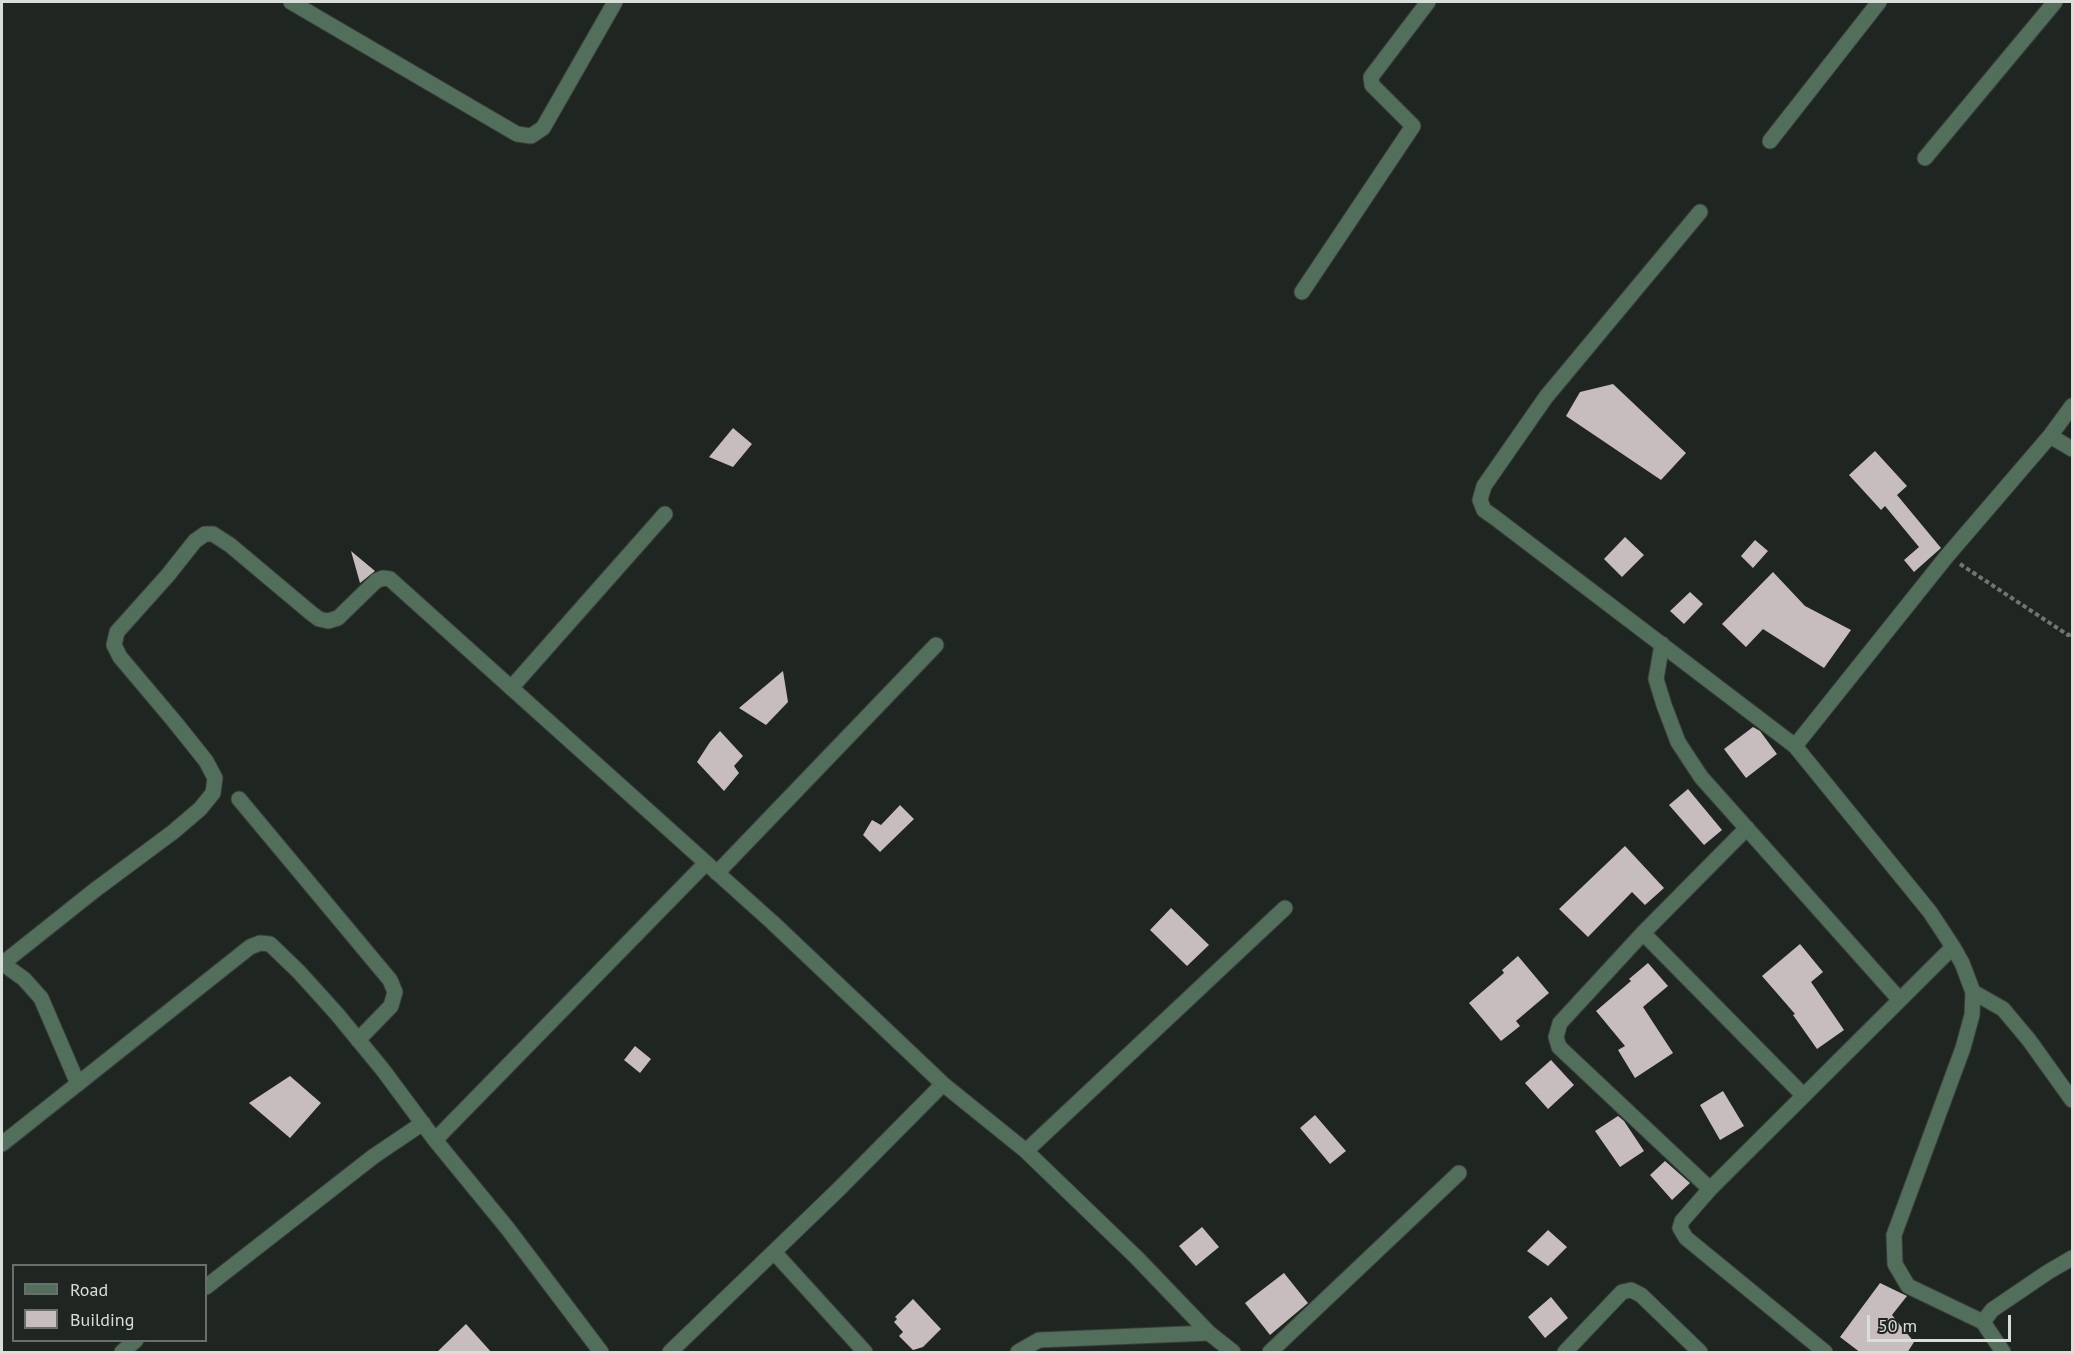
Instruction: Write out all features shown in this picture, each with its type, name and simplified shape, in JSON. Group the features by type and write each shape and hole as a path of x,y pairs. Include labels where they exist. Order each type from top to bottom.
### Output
{"street":[{"path":"291,2 518,134 531,136 543,128 615,2"},
{"path":"1302,292 1413,126 1372,85 1371,77 1428,2"},
{"path":"1770,141 1879,2"},
{"path":"1925,158 2055,2"},
{"path":"1700,212 1546,397 1484,486 1480,500 1484,510 1494,518 1795,746 1930,912 1953,946 1973,992 1972,1015 1963,1048 1894,1235 1895,1264 1908,1286 1983,1322 2003,1353"},
{"path":"1795,746 1947,556 2073,406"},
{"path":"2050,436 2073,449"},
{"path":"511,688 664,514"},
{"path":"78,1084 41,998 24,979 2,964 173,832 200,809 213,793 215,778 206,761 120,657 114,645 117,632 195,541 205,534 213,534 230,545 319,619 328,621 338,618 376,581 383,578 390,579 772,922 943,1084 1026,1151 1137,1258 1209,1333 1233,1353"},
{"path":"1662,644 1656,679 1678,742 1701,777 1899,999"},
{"path":"435,1140 936,645"},
{"path":"239,799 390,980 395,992 391,1006 358,1040"},
{"path":"1710,1189 1559,1047 1556,1037 1560,1023 1642,933 1747,828"},
{"path":"1026,1151 1285,908"},
{"path":"1642,933 1803,1095"},
{"path":"2,1144 250,947 260,943 270,944 299,972 358,1040 435,1140 508,1228 602,1353"},
{"path":"1825,1353 1686,1238 1680,1228 1682,1221 1710,1189 1953,946"},
{"path":"1973,992 2003,1009 2073,1100"},
{"path":"670,1353 943,1084"},
{"path":"207,1286 374,1156 423,1123"},
{"path":"1269,1353 1459,1173"},
{"path":"774,1252 865,1353"},
{"path":"1983,1322 1992,1310 2073,1258"},
{"path":"1565,1353 1622,1292 1631,1290 1641,1295 1700,1353"},
{"path":"1018,1353 1039,1340 1209,1333"},
{"path":"122,1353 135,1342"}],"path":[{"path":"1947,556 2068,635 2073,634"}],"building":[{"path":"1613,384 1686,453 1661,480 1566,416 1580,392"},
{"path":"733,428 752,444 733,467 709,457"},
{"path":"1875,451 1907,486 1897,495 1941,548 1914,572 1904,560 1919,547 1885,506 1881,510 1849,475"},
{"path":"1625,537 1644,555 1622,577 1604,559"},
{"path":"1755,540 1768,551 1753,568 1741,556"},
{"path":"351,551 375,571 360,583"},
{"path":"1773,572 1805,606 1851,630 1824,668 1763,629 1746,647 1722,624"},
{"path":"1690,592 1703,604 1684,624 1670,611"},
{"path":"783,671 788,702 766,725 739,708"},
{"path":"1753,727 1760,731 1777,754 1746,778 1724,749"},
{"path":"720,731 743,756 734,766 739,773 724,791 697,762"},
{"path":"1688,789 1722,830 1704,845 1669,805"},
{"path":"900,805 914,819 880,852 863,835 872,820 881,825"},
{"path":"1625,846 1664,888 1645,905 1632,892 1588,937 1559,909"},
{"path":"1171,908 1209,945 1187,966 1150,930"},
{"path":"1800,944 1823,972 1811,982 1844,1030 1817,1049 1793,1015 1795,1014 1762,976"},
{"path":"1518,956 1549,993 1516,1021 1520,1026 1501,1041 1469,1003 1504,973 1502,970"},
{"path":"1648,963 1668,986 1643,1007 1673,1053 1635,1078 1618,1050 1625,1046 1596,1011"},
{"path":"635,1046 651,1059 640,1073 624,1060"},
{"path":"1551,1060 1574,1085 1548,1109 1525,1083"},
{"path":"290,1076 321,1103 290,1138 249,1103"},
{"path":"1723,1091 1744,1126 1720,1140 1700,1105"},
{"path":"1315,1115 1346,1151 1330,1164 1300,1128"},
{"path":"1618,1116 1624,1121 1644,1151 1620,1167 1595,1131"},
{"path":"1665,1161 1690,1183 1672,1200 1650,1175"},
{"path":"1202,1227 1219,1247 1196,1266 1179,1246"},
{"path":"1548,1230 1567,1247 1548,1266 1527,1251"},
{"path":"1284,1273 1308,1303 1270,1335 1245,1303"},
{"path":"1880,1283 1907,1296 1892,1315 1914,1342 1907,1353 1861,1353 1840,1337"},
{"path":"1551,1297 1568,1318 1545,1338 1528,1317"},
{"path":"913,1299 941,1329 923,1347 913,1350 899,1336 903,1332 894,1322 897,1319 895,1317"},
{"path":"466,1324 492,1353 436,1353"}]}
